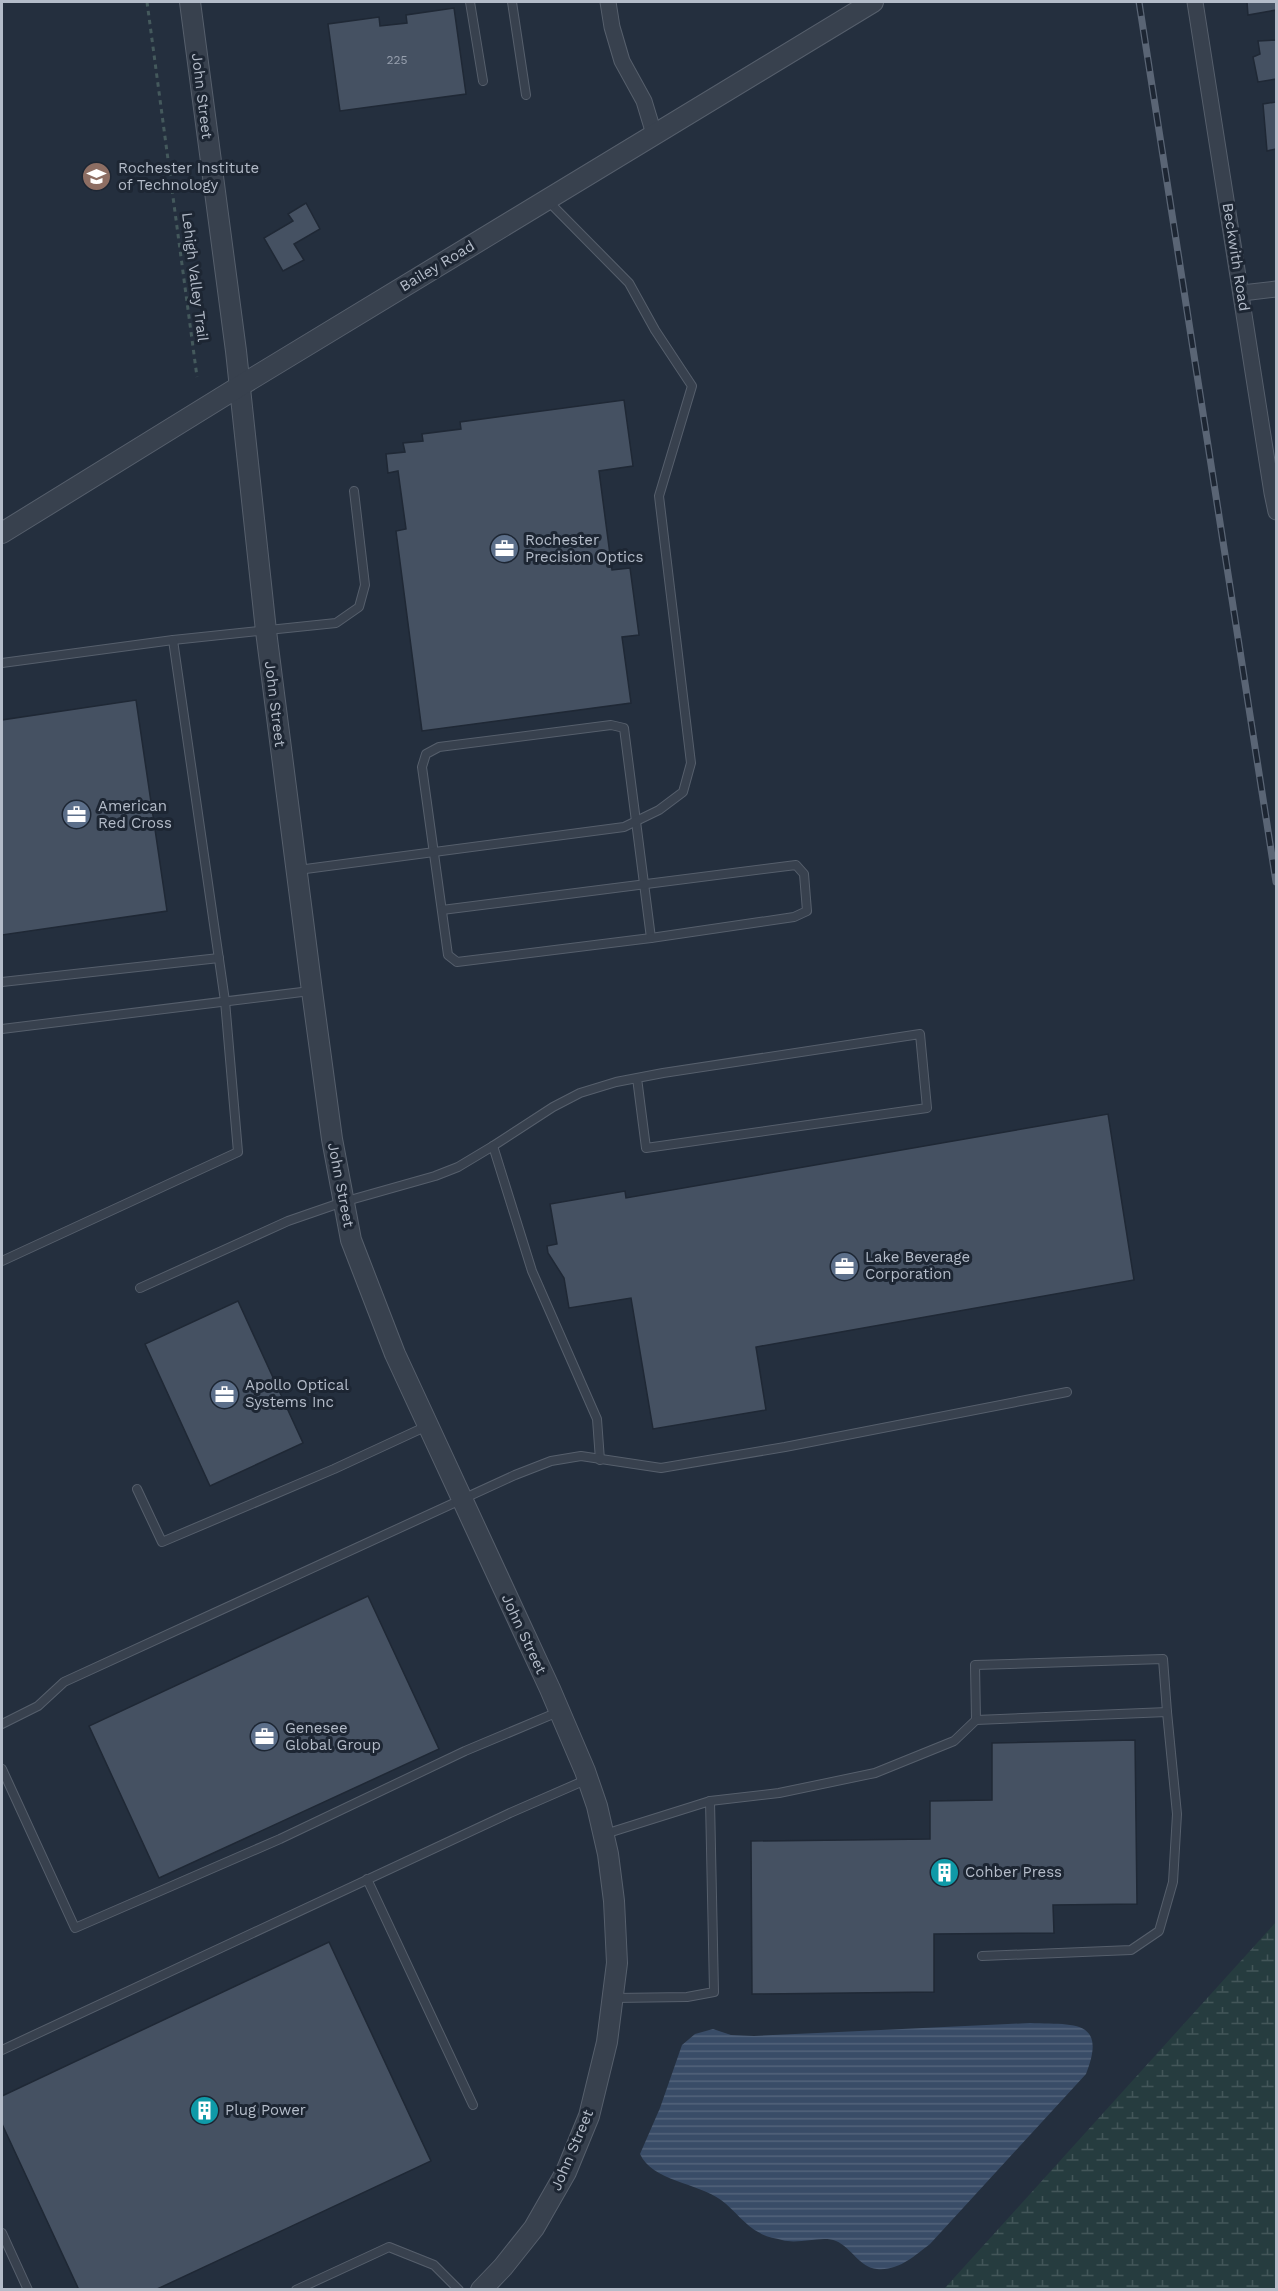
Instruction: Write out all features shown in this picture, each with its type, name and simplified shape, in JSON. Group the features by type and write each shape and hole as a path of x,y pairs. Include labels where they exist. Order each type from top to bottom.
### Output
{"street":[{"name":"John Street","path":"190,2 240,386 266,631 296,870 332,1139 351,1240 369,1292 395,1354 588,1779 604,1834 614,1901 617,1963 607,2042 589,2116 566,2172 534,2228 482,2289"},
{"path":"608,2 612,27 622,61 644,101 654,134"},
{"name":"Bailey Road","path":"2,533 546,199 873,2"},
{"name":"Beckwith Road","path":"1195,2 1276,512"},
{"path":"1242,292 1276,289"}],"lane":[{"path":"470,2 483,81"},
{"path":"512,2 526,95"},
{"path":"296,870 624,827 659,810 683,792 691,763 659,496 692,386 655,330 629,283 546,199"},
{"path":"2,663 173,640 336,623 359,607 365,585 354,491"},
{"path":"2,1261 238,1152 225,1001 173,640"},
{"path":"442,910 644,884 796,865 804,874 807,911 794,918 651,938 457,962 448,954 422,767 426,754 439,747 611,725 624,728 638,820 644,884 651,938"},
{"path":"2,982 219,958"},
{"path":"2,1029 312,991"},
{"path":"140,1288 288,1221 458,1167 553,1107 580,1093 637,1078 920,1034 927,1107 646,1148 637,1078"},
{"path":"493,1146 532,1271 597,1419 600,1460"},
{"path":"2,1724 38,1706 64,1682 515,1475 551,1461 581,1456 661,1468 785,1447 1067,1392"},
{"path":"137,1489 162,1542 334,1469 428,1425"},
{"path":"976,1720 975,1665 1163,1659 1177,1814 1173,1882 1159,1931 1131,1950 982,1956"},
{"path":"2,1769 75,1928 280,1839 465,1751 559,1711"},
{"path":"604,1834 710,1801 779,1793 875,1773 954,1741 976,1720 1167,1712"},
{"path":"2,2050 367,1879 588,1779"},
{"path":"612,1998 687,1997 714,1992 710,1801"},
{"path":"367,1879 473,2105"},
{"path":"2,2234 28,2289"},
{"path":"296,2289 389,2247 434,2265 459,2289"}],"path":[{"name":"Lehigh Valley Trail","path":"147,2 197,377"}],"green space":[{"path":"1276,1922 1276,2289 944,2289"}],"water":[{"path":"1030,2023 1072,2025 1082,2028 1089,2034 1092,2056 1086,2074 930,2244 906,2262 892,2268 871,2268 841,2244 830,2239 789,2241 762,2234 721,2200 654,2170 640,2154 660,2108 682,2045 695,2034 713,2029 731,2035 754,2036"}],"building":[{"path":"1247,2 1276,2 1276,10 1248,15"},
{"path":"454,8 466,94 340,111 328,24 379,17 380,26 407,23 406,15"},
{"path":"1276,40 1276,79 1258,82 1253,57 1260,54 1258,41"},
{"path":"1276,102 1276,149 1267,151 1263,104"},
{"path":"306,203 320,229 294,244 304,260 283,271 264,238 293,221 288,214"},
{"name":"Rochester Precision Optics","path":"624,400 633,466 599,471 612,570 630,568 639,635 622,637 631,703 422,731 396,531 406,529 398,471 388,473 386,454 405,452 403,443 423,441 422,434 461,429 460,422"},
{"name":"American Red Cross","path":"136,700 167,911 2,935 2,720"},
{"name":"Lake Beverage Corporation","path":"1108,1114 1134,1280 756,1347 766,1410 653,1429 631,1298 569,1308 564,1278 548,1253 547,1246 557,1244 550,1204 625,1191 626,1198"},
{"name":"Apollo Optical Systems Inc","path":"238,1301 303,1443 210,1486 145,1344"},
{"name":"Genesee Global Group","path":"368,1596 439,1749 159,1878 89,1726"},
{"name":"Cohber Press","path":"1135,1740 1137,1904 1053,1905 1054,1933 934,1934 934,1992 752,1994 751,1841 930,1839 930,1801 992,1800 992,1743"},
{"name":"Plug Power","path":"329,1942 431,2161 155,2290 79,2290 2,2124 2,2096"}],"railway":[{"path":"1139,2 1276,882"}],"place":[{"name":"Rochester Institute of Technology","path":"97,177"},
{"name":"Rochester Precision Optics","path":"504,549"},
{"name":"American Red Cross","path":"77,815"},
{"name":"Lake Beverage Corporation","path":"844,1266"},
{"name":"Apollo Optical Systems Inc","path":"224,1394"},
{"name":"Genesee Global Group","path":"264,1737"},
{"name":"Cohber Press","path":"944,1872"},
{"name":"Plug Power","path":"204,2110"}]}
